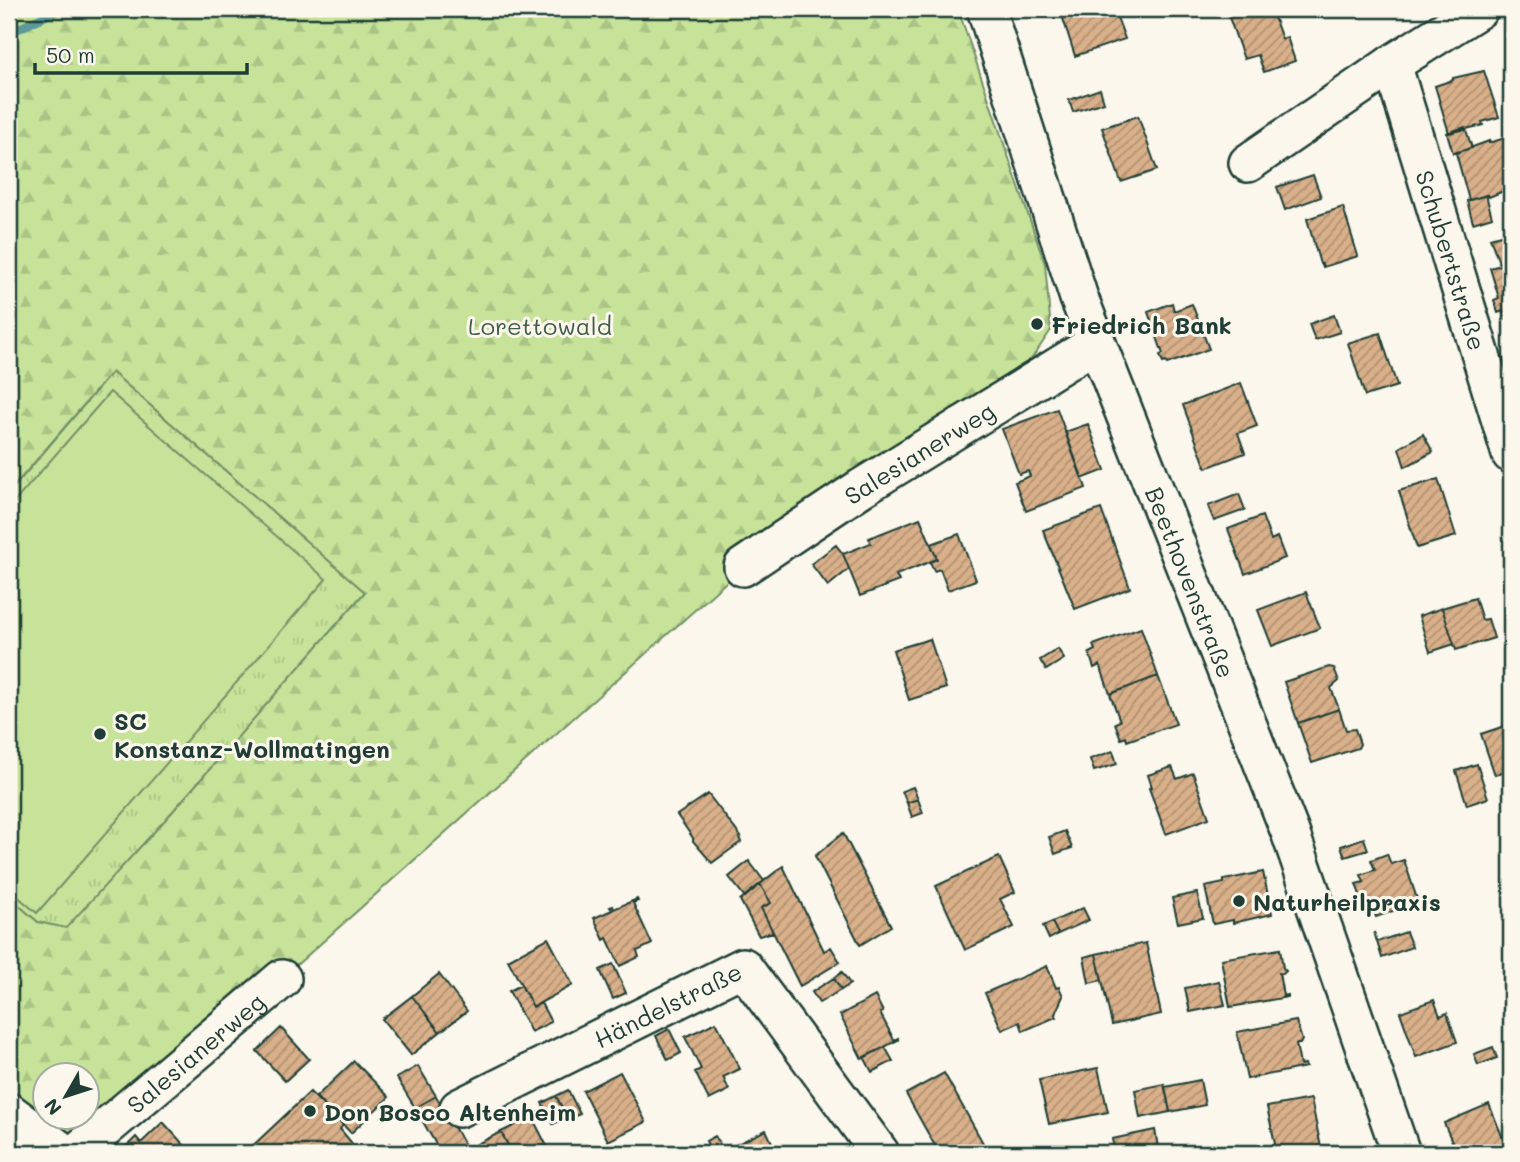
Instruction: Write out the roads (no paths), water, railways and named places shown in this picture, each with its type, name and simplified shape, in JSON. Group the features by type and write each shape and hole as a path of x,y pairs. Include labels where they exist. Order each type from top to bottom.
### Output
{"street":[{"name":"Beethovenstraße","path":"986,9 1079,298 1290,832 1401,1153"},
{"path":"1248,163 1392,64 1479,9"},
{"name":"Schubertstraße","path":"1392,64 1511,454"},
{"name":"Salesianerweg","path":"743,567 861,488 1096,343"},
{"name":"Händelstraße","path":"459,1108 743,967 880,1153"},
{"name":"Salesianerweg","path":"76,1153 282,979"},
{"path":"9,1112 64,1153"}],"waterway":[{"path":"9,33 60,9"}],"place":[{"name":"Friedrich Bank","path":"1037,324"},
{"name":"SC Konstanz-Wollmatingen","path":"100,734"},
{"name":"Naturheilpraxis","path":"1239,901"},
{"name":"Don Bosco Altenheim","path":"310,1111"}],"park label":[{"name":"Lorettowald","path":"540,325"}]}
